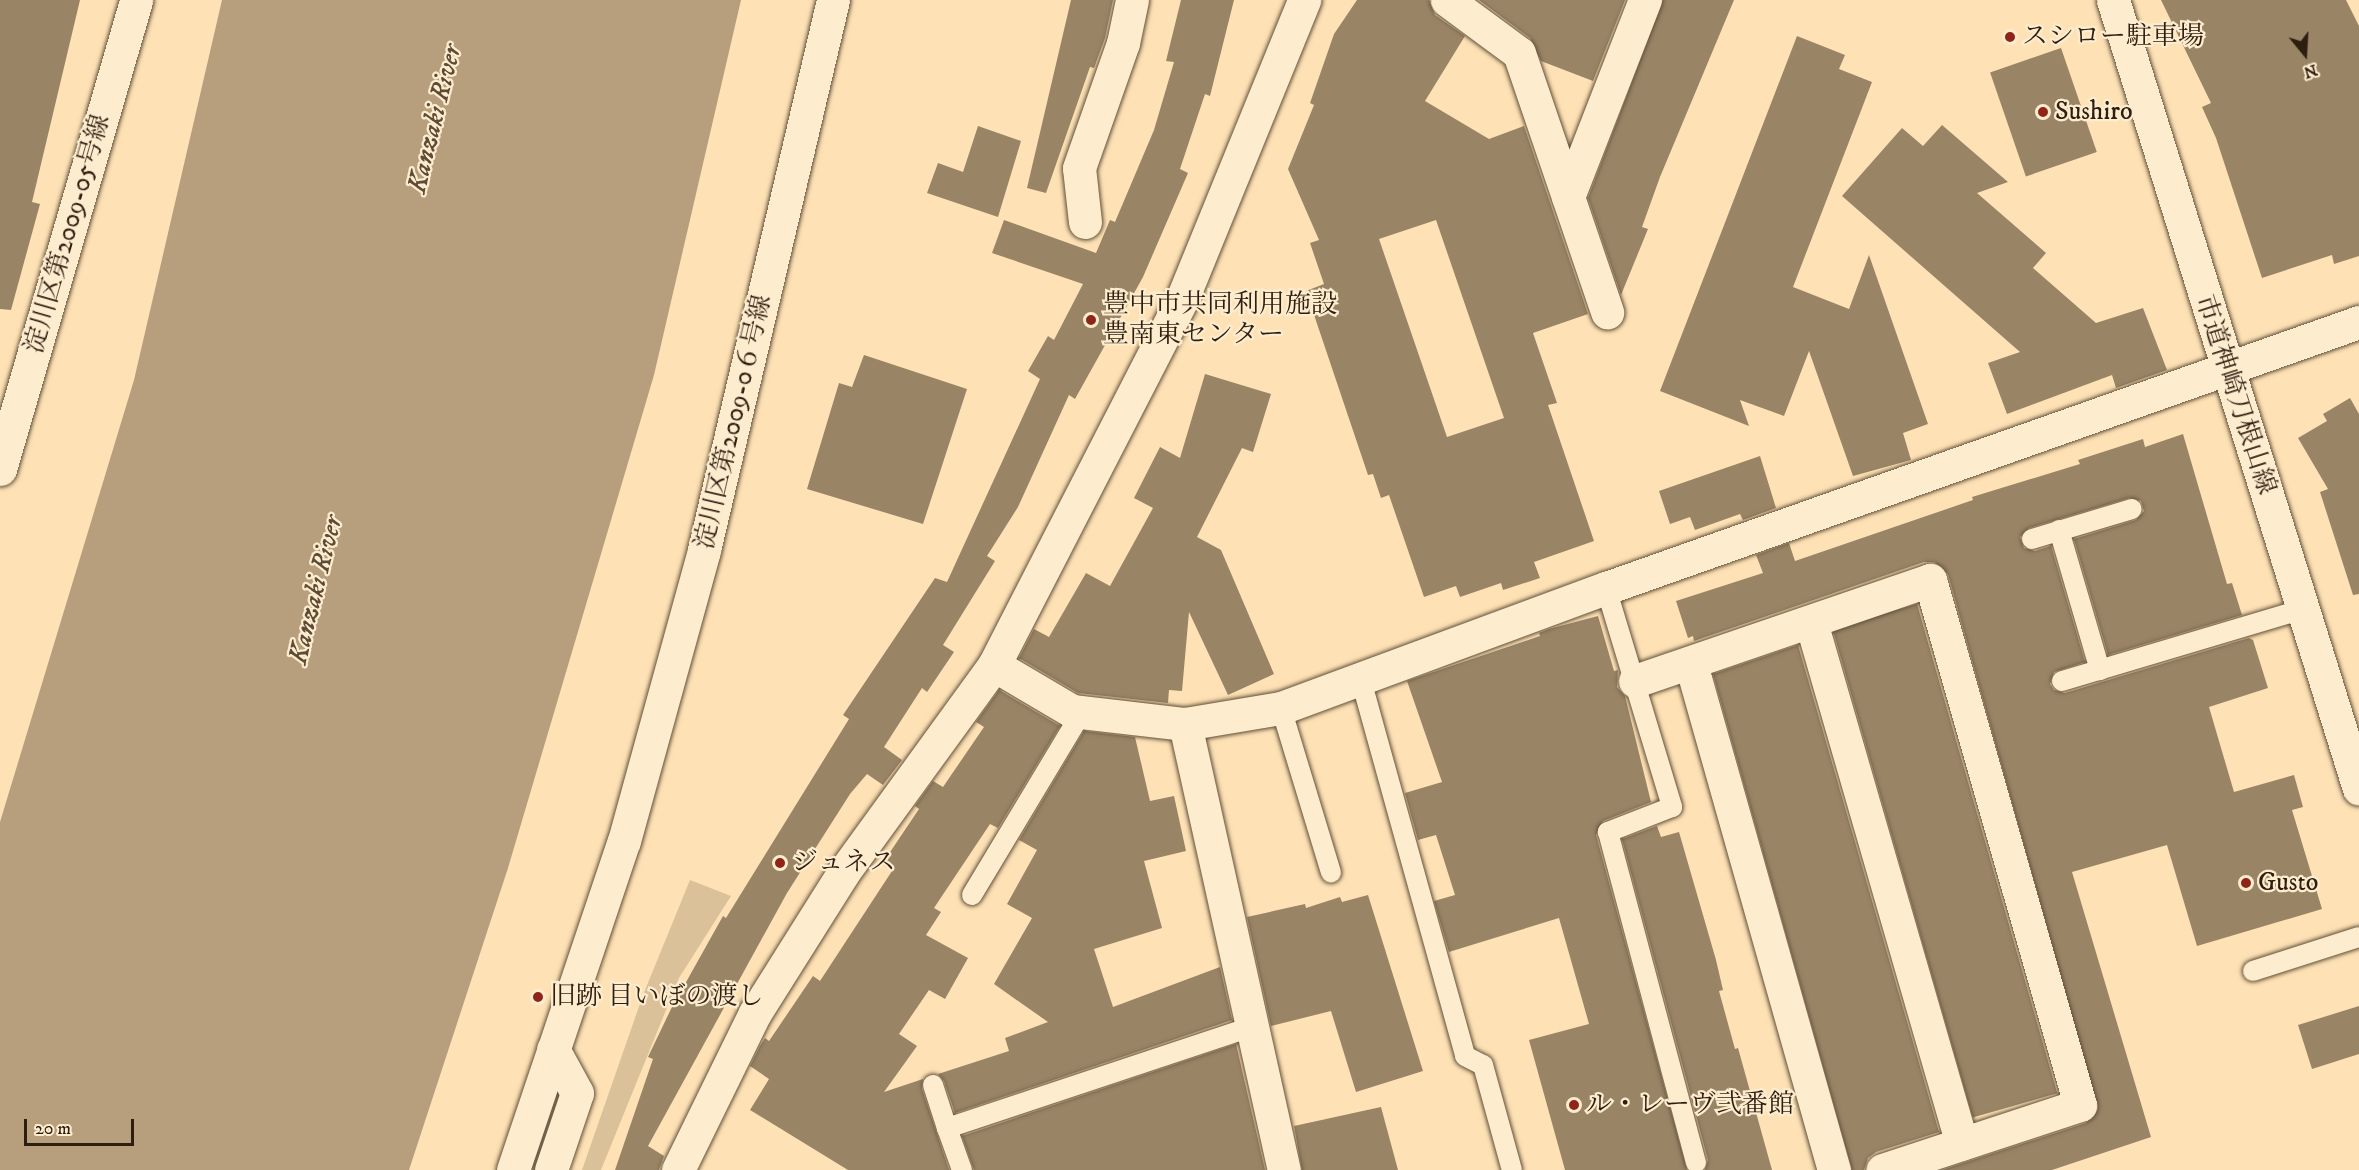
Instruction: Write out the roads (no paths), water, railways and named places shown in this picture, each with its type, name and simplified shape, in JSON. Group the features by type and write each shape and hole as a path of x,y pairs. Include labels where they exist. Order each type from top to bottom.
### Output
{"street":[{"name":"淀川区第2009-05号線","path":"0,469 136,0"},
{"name":"淀川区第2009-0６号線","path":"513,1170 624,841 704,550 833,0"},
{"path":"1084,222 1079,168 1123,43 1132,0"},
{"path":"678,1170 755,1013 811,923 843,873 994,665 1183,297 1304,0"},
{"path":"1568,197 1646,0"},
{"name":"市道神崎刀根山線","path":"2113,0 2226,370 2357,778"},
{"path":"1454,2 1519,53 1607,312"},
{"path":"994,665 1072,711 1185,724 1281,708 1606,588 2359,322"},
{"path":"1635,681 1691,664 1930,580 2080,1105 1882,1170"},
{"path":"1811,622 1962,1144"},
{"path":"1691,664 1834,1170"},
{"path":"1185,724 1284,1170"},
{"path":"551,1170 577,1093 553,1049"}],"lane":[{"path":"2032,539 2132,509"},
{"path":"2060,530 2100,670"},
{"path":"1606,588 1672,807 1608,832 1696,1163"},
{"path":"2062,681 2304,609"},
{"path":"1362,680 1465,1056 1483,1065 1512,1170"},
{"path":"1281,708 1330,873"},
{"path":"972,895 1082,712"},
{"path":"2253,971 2359,937"},
{"path":"947,1128 1253,1026"},
{"path":"933,1085 962,1170"}],"water":[{"name":"Kanzaki River","path":"222,0 741,0 654,375 508,868 409,1170 0,1170 0,822 134,380"}],"place":[{"name":"スシロー駐車場","path":"2010,37"},
{"name":"Sushiro","path":"2043,112"},
{"name":"豊中市共同利用施設 豊南東センター","path":"1091,320"},
{"name":"ジュネス","path":"780,863"},
{"name":"Gusto","path":"2246,883"},
{"name":"旧跡 目いぼの渡し","path":"538,997"},
{"name":"ル・レーヴ弐番館","path":"1574,1105"}]}
